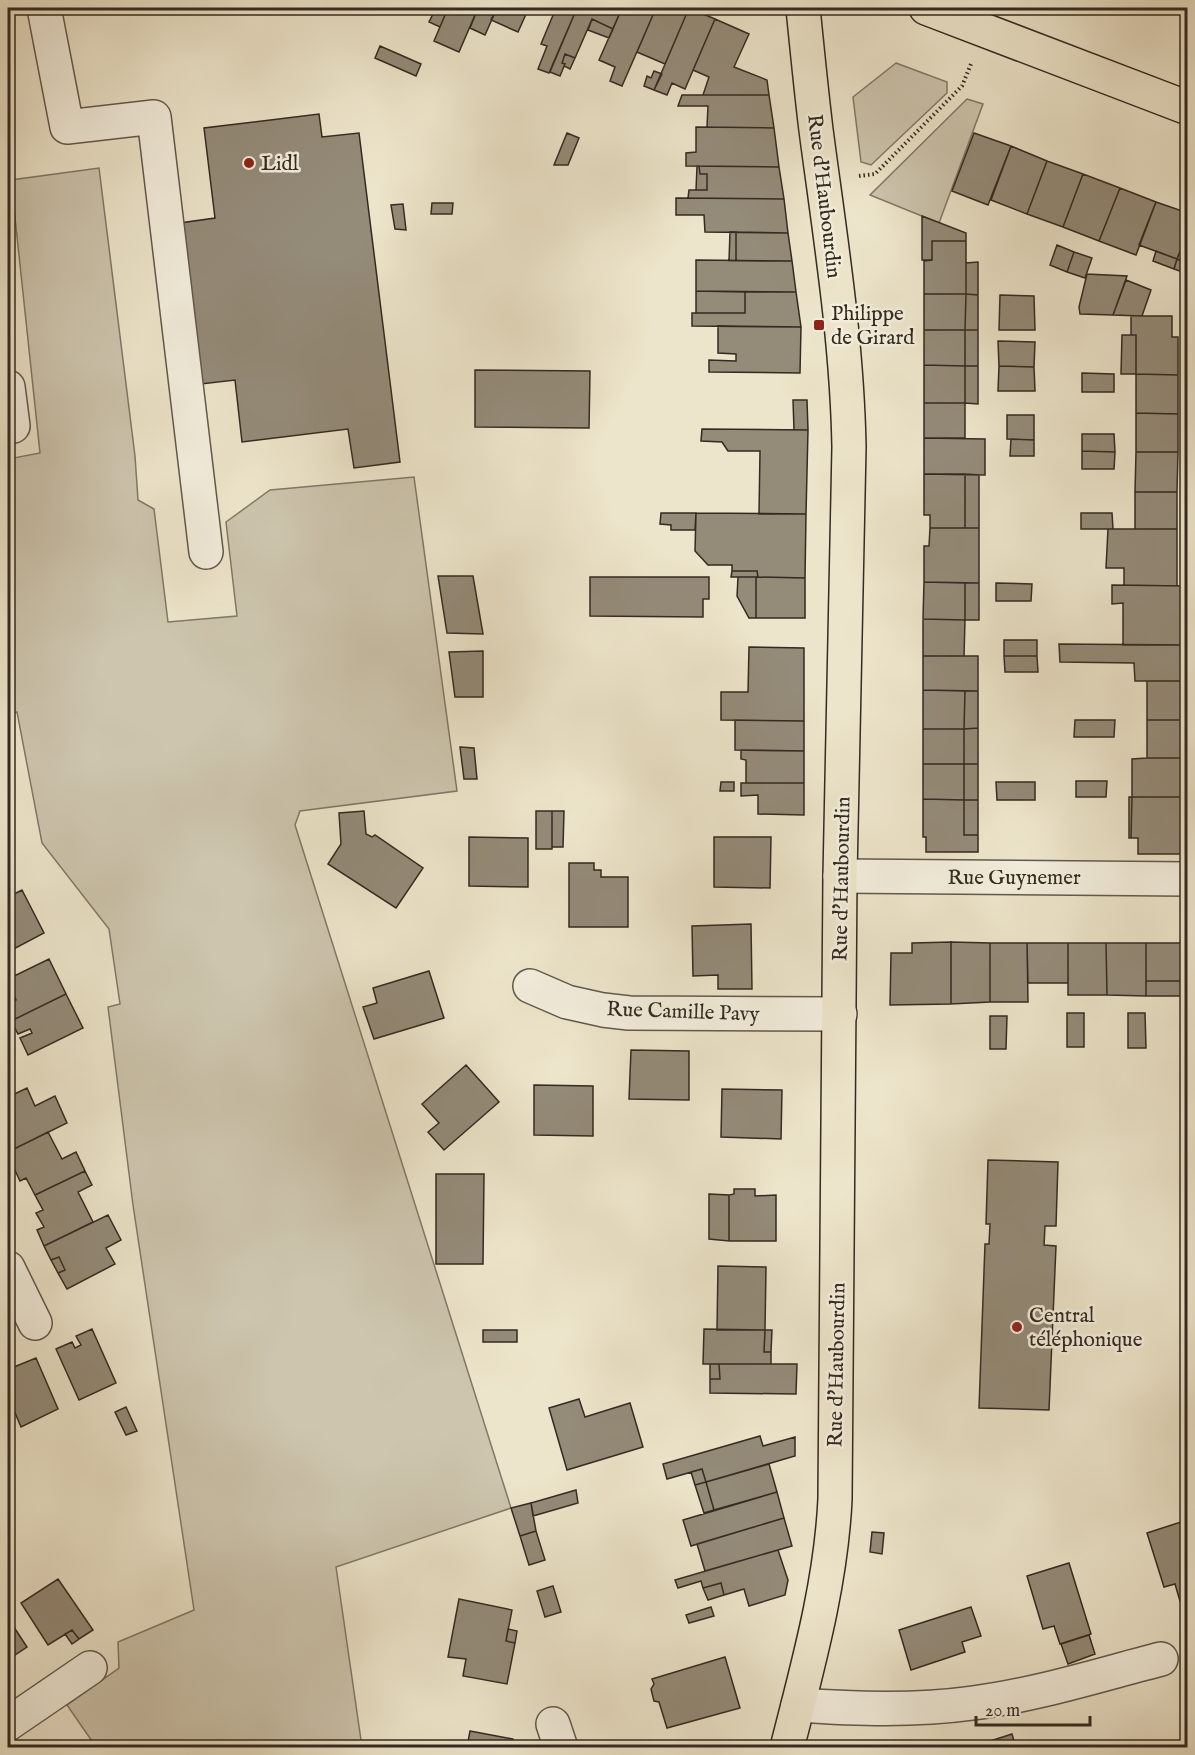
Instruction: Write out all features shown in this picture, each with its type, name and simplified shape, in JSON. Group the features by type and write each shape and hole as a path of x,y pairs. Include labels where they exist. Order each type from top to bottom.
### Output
{"main road":[{"name":"Rue d'Haubourdin","path":"787,1748 826,1586 833,1536 836,1463 840,876 849,447 848,390 842,326 803,8"},
{"path":"926,8 1188,108"}],"street":[{"path":"44,8 67,127 154,117 207,552"},
{"path":"8,387 13,426 8,427"},
{"name":"Rue Guynemer","path":"840,876 1188,879"},
{"name":"Rue Camille Pavy","path":"530,986 567,1002 629,1013 840,1014"},
{"path":"8,1268 35,1323"},
{"path":"798,1706 895,1708 974,1703 1054,1687 1161,1659"},
{"path":"8,1724 90,1668"}],"path":[{"path":"865,175 875,174 962,86"}],"shaded area":[{"path":"896,63 947,82 947,93 871,165 861,162 853,97"},
{"path":"967,99 983,104 939,223 870,195"},
{"path":"99,168 135,456 138,500 154,509 168,622 237,616 226,522 270,490 414,477 457,791 300,811 295,825 511,1508 336,1567 362,1747 96,1747 67,1705 119,1668 118,1642 194,1610 133,1205 108,1007 120,1004 109,929 42,843 17,712 8,713 8,459 40,453 11,180"}],"building":[{"path":"436,8 448,8 440,27 429,22"},
{"path":"448,8 478,8 459,52 434,41"},
{"path":"478,8 497,8 485,35 470,28"},
{"path":"497,8 516,8 527,12 518,32 491,20"},
{"path":"556,8 577,8 549,73 538,69 547,46 541,44"},
{"path":"577,8 622,8 613,29 592,19 575,58 565,54 562,63 565,64 560,76 550,72"},
{"path":"622,8 656,8 622,86 610,81 615,67 599,60"},
{"path":"656,8 689,8 665,64 637,52"},
{"path":"689,8 715,19 685,89 672,83 667,95 654,90"},
{"path":"592,19 613,29 609,38 588,30"},
{"path":"715,19 749,34 734,67 767,80 769,95 703,95 709,77 693,70"},
{"path":"380,46 421,64 416,76 375,58"},
{"path":"565,54 575,58 570,69 562,63"},
{"path":"654,71 662,74 654,90 644,86 647,76 651,78"},
{"path":"682,95 769,95 774,128 707,127 708,106 678,106"},
{"path":"319,114 322,137 359,133 400,462 354,468 348,429 242,442 235,380 201,384 180,223 215,218 204,128"},
{"path":"696,127 774,128 779,167 686,166 686,153 696,152"},
{"path":"567,133 579,138 568,165 554,165"},
{"path":"974,133 1011,146 988,205 952,191"},
{"path":"1011,146 1047,161 1027,214 991,200"},
{"path":"1047,161 1083,174 1063,227 1027,214"},
{"path":"697,166 699,166 700,174 707,174 707,190 696,190"},
{"path":"699,166 779,167 784,199 688,198 689,190 707,190 707,174 700,174"},
{"path":"1083,174 1120,188 1099,241 1063,227"},
{"path":"1120,188 1156,202 1136,255 1099,241"},
{"path":"676,198 784,199 788,233 705,232 704,215 676,215"},
{"path":"1156,202 1188,213 1188,231 1177,259 1139,245"},
{"path":"432,203 453,203 452,214 431,214"},
{"path":"403,204 406,230 395,229 391,205"},
{"path":"922,216 966,233 966,241 932,241 932,260 922,260"},
{"path":"1188,231 1188,264 1177,259"},
{"path":"730,232 736,232 736,261 729,261"},
{"path":"736,232 788,233 792,261 736,261"},
{"path":"932,241 966,241 966,294 924,294 924,261 932,260"},
{"path":"1057,245 1074,252 1067,272 1050,265"},
{"path":"1156,251 1177,259 1174,269 1153,261"},
{"path":"1074,252 1092,258 1085,278 1067,272"},
{"path":"1177,259 1188,264 1188,274 1174,269"},
{"path":"696,260 792,261 796,292 696,291"},
{"path":"978,262 978,295 966,294 966,263"},
{"path":"1087,274 1127,276 1113,315 1080,314 1079,307"},
{"path":"1126,280 1151,290 1142,316 1113,315"},
{"path":"696,291 745,292 745,313 696,313"},
{"path":"745,292 796,292 801,327 692,326 692,313 745,313"},
{"path":"924,294 966,294 965,330 924,330"},
{"path":"966,294 978,295 978,330 965,330"},
{"path":"1000,295 1034,296 1035,330 999,330"},
{"path":"1131,316 1172,316 1172,337 1178,337 1178,375 1136,374 1136,335 1131,335"},
{"path":"718,326 801,327 800,373 709,372 709,360 736,361 736,354 718,353"},
{"path":"924,330 965,330 965,366 924,365"},
{"path":"965,330 978,330 978,366 965,366"},
{"path":"1122,335 1136,335 1136,374 1121,374"},
{"path":"998,341 1035,342 1034,367 999,366"},
{"path":"924,365 965,366 965,403 924,403"},
{"path":"965,366 978,366 978,404 965,403"},
{"path":"999,366 1034,367 1035,391 998,391"},
{"path":"475,370 590,371 589,428 475,427"},
{"path":"1082,373 1114,374 1114,392 1082,392"},
{"path":"1136,374 1178,375 1178,414 1136,413"},
{"path":"793,400 807,400 808,430 794,430"},
{"path":"924,403 965,403 965,438 924,438"},
{"path":"1136,413 1178,414 1178,452 1136,452"},
{"path":"1007,415 1034,415 1034,440 1007,439"},
{"path":"702,429 808,430 806,514 759,514 760,451 728,451 722,442 701,441"},
{"path":"1082,434 1114,434 1115,452 1082,451"},
{"path":"924,438 985,439 985,475 924,474"},
{"path":"1011,439 1034,440 1034,456 1010,456"},
{"path":"1082,451 1115,452 1114,469 1082,469"},
{"path":"1136,452 1178,452 1177,492 1135,492"},
{"path":"924,474 965,474 965,528 930,528 930,515 924,515"},
{"path":"965,474 979,475 979,528 965,528"},
{"path":"1135,492 1177,492 1177,529 1135,529"},
{"path":"661,513 696,513 695,530 671,530 671,525 660,524"},
{"path":"696,513 806,514 805,578 758,577 757,571 732,571 732,565 708,565 695,551"},
{"path":"1081,513 1112,513 1113,529 1081,529"},
{"path":"930,528 979,528 979,583 924,582 924,546 929,546"},
{"path":"1108,529 1177,529 1177,586 1124,585 1124,568 1106,568"},
{"path":"732,571 757,571 758,577 731,577"},
{"path":"438,576 473,576 483,634 447,633"},
{"path":"590,577 709,577 709,599 703,599 703,617 590,616"},
{"path":"738,577 756,577 756,618 749,618 737,596"},
{"path":"756,577 805,578 805,618 756,618"},
{"path":"924,582 965,583 965,620 923,619"},
{"path":"965,583 979,583 979,620 965,620"},
{"path":"996,583 1032,584 1031,601 996,601"},
{"path":"1112,585 1188,586 1188,645 1123,645 1123,603 1112,604"},
{"path":"923,619 965,620 964,656 923,656"},
{"path":"1004,640 1037,640 1037,656 1004,656"},
{"path":"1059,644 1188,645 1188,681 1135,681 1134,663 1060,662"},
{"path":"749,647 804,648 804,721 721,720 721,692 748,692"},
{"path":"483,651 483,697 455,697 449,652"},
{"path":"923,656 978,656 978,691 923,690"},
{"path":"1004,656 1037,656 1038,672 1005,672"},
{"path":"1147,681 1188,681 1188,720 1147,720"},
{"path":"923,690 965,691 964,729 923,729"},
{"path":"965,691 978,691 978,728 964,729"},
{"path":"735,720 804,721 804,751 735,750"},
{"path":"1075,720 1115,720 1114,737 1074,737"},
{"path":"1147,720 1188,720 1188,758 1147,758"},
{"path":"978,728 978,764 964,764 964,729"},
{"path":"923,729 964,729 964,764 923,764"},
{"path":"460,747 474,748 477,779 464,779"},
{"path":"741,750 804,751 804,783 746,783 746,760 741,759"},
{"path":"1188,758 1188,797 1132,797 1132,759"},
{"path":"923,764 964,764 964,800 923,799"},
{"path":"964,764 978,764 978,800 964,800"},
{"path":"1076,781 1107,781 1106,797 1076,797"},
{"path":"721,782 734,782 734,791 720,791"},
{"path":"996,782 1035,782 1035,800 997,800"},
{"path":"741,783 804,783 804,815 758,814 758,795 741,796"},
{"path":"1129,797 1132,797 1131,838 1129,838"},
{"path":"1132,797 1188,797 1188,838 1182,838 1182,854 1138,854 1138,838 1131,838"},
{"path":"923,799 964,800 964,835 978,835 978,852 926,852 926,837 923,837"},
{"path":"964,800 978,800 978,835 964,835"},
{"path":"364,811 366,834 372,837 375,835 423,868 396,908 328,864 341,844 339,813"},
{"path":"536,811 552,811 552,849 536,849"},
{"path":"552,811 564,811 563,847 552,847"},
{"path":"469,837 528,838 528,887 469,886"},
{"path":"714,837 771,837 770,888 714,887"},
{"path":"569,863 594,863 594,870 601,870 601,877 628,877 628,927 569,927"},
{"path":"22,890 44,933 8,952 8,897"},
{"path":"751,924 752,989 718,989 718,975 693,976 692,926"},
{"path":"951,942 990,943 990,1002 951,1004"},
{"path":"951,942 951,1004 890,1005 891,953 912,953 912,943"},
{"path":"990,943 1027,943 1028,1002 990,1002"},
{"path":"1027,943 1068,943 1068,983 1028,983"},
{"path":"1068,943 1106,943 1107,995 1068,995"},
{"path":"1106,943 1146,943 1146,996 1107,995"},
{"path":"1146,943 1184,943 1188,946 1188,996 1183,996 1183,981 1146,981"},
{"path":"49,959 66,994 11,1021 8,1004 16,1000 13,993 8,996 8,979"},
{"path":"429,971 444,1018 374,1039 363,1007 377,1003 373,988"},
{"path":"1146,981 1183,981 1183,996 1146,996"},
{"path":"66,994 83,1028 28,1055 20,1038 32,1033 30,1029 18,1034 11,1021"},
{"path":"1067,1013 1084,1013 1084,1047 1067,1047"},
{"path":"1128,1013 1145,1013 1146,1048 1128,1048"},
{"path":"990,1016 1007,1016 1006,1049 990,1049"},
{"path":"631,1050 689,1051 689,1100 629,1099"},
{"path":"466,1065 499,1102 444,1150 428,1132 439,1123 422,1104"},
{"path":"534,1085 593,1086 593,1136 534,1135"},
{"path":"27,1088 35,1106 55,1096 67,1123 8,1152 8,1097"},
{"path":"722,1089 782,1090 781,1139 721,1137"},
{"path":"48,1132 62,1159 76,1152 85,1171 35,1195 26,1178 20,1181 13,1166 8,1169 8,1152"},
{"name":"Central téléphonique","path":"988,1160 1058,1162 1056,1226 1045,1226 1044,1245 1056,1246 1049,1410 979,1408 985,1244 989,1244 990,1224 986,1224"},
{"path":"85,1171 92,1185 78,1192 93,1222 44,1246 37,1230 44,1227 36,1213 43,1210 35,1195"},
{"path":"436,1174 484,1174 483,1264 436,1264"},
{"path":"734,1189 755,1189 755,1196 776,1195 776,1241 729,1241 729,1195 734,1194"},
{"path":"709,1194 729,1195 729,1241 709,1239"},
{"path":"108,1215 121,1240 106,1248 115,1264 67,1289 58,1273 65,1270 59,1257 51,1260 44,1246"},
{"path":"59,1257 65,1270 58,1273 51,1260"},
{"path":"718,1266 766,1267 765,1330 717,1330"},
{"path":"92,1329 116,1383 79,1400 56,1349 72,1342 75,1348 81,1345 76,1336"},
{"path":"704,1329 765,1330 764,1352 771,1352 771,1364 703,1364"},
{"path":"483,1330 517,1330 517,1342 483,1342"},
{"path":"765,1330 772,1330 771,1352 764,1352"},
{"path":"36,1358 58,1409 21,1427 8,1396 8,1366 12,1364 14,1367"},
{"path":"710,1364 719,1364 720,1379 710,1379"},
{"path":"719,1364 797,1364 796,1394 710,1393 710,1379 720,1379"},
{"path":"579,1399 585,1417 630,1403 643,1447 567,1470 549,1408"},
{"path":"1184,1404 1188,1404 1188,1435 1184,1435"},
{"path":"126,1407 137,1431 126,1435 115,1412"},
{"path":"760,1436 763,1446 795,1437 795,1456 706,1482 702,1469 667,1479 663,1464"},
{"path":"769,1464 777,1492 714,1510 706,1482"},
{"path":"702,1469 706,1482 695,1485 691,1472"},
{"path":"706,1482 714,1510 704,1513 695,1485"},
{"path":"576,1490 578,1503 533,1516 531,1503"},
{"path":"777,1492 784,1518 691,1546 683,1520"},
{"path":"531,1503 536,1531 520,1536 511,1508"},
{"path":"784,1518 792,1546 705,1571 697,1544"},
{"path":"1187,1520 1188,1599 1180,1601 1175,1584 1164,1587 1147,1533"},
{"path":"536,1531 545,1560 529,1565 520,1536"},
{"path":"872,1532 884,1533 882,1554 870,1552"},
{"path":"778,1550 788,1580 785,1595 749,1606 744,1589 724,1595 721,1583 703,1588 701,1581 678,1588 675,1580"},
{"path":"1069,1563 1091,1634 1060,1644 1054,1626 1043,1629 1027,1576"},
{"path":"58,1579 93,1630 79,1639 72,1630 48,1645 21,1603"},
{"path":"721,1583 724,1595 708,1600 703,1588"},
{"path":"553,1586 561,1612 545,1617 537,1591"},
{"path":"459,1599 512,1610 506,1641 515,1643 507,1684 463,1676 466,1659 448,1657"},
{"path":"711,1607 714,1616 689,1623 686,1615"},
{"path":"971,1607 981,1636 962,1642 965,1652 911,1670 899,1630"},
{"path":"8,1618 27,1647 12,1657 8,1651"},
{"path":"508,1629 517,1631 515,1643 506,1641"},
{"path":"72,1630 79,1639 72,1644 65,1634"},
{"path":"1089,1635 1095,1654 1068,1664 1061,1644"},
{"path":"725,1657 740,1708 667,1728 659,1702 654,1701 651,1689 654,1684 652,1679"},
{"path":"470,1731 513,1739 512,1748 448,1748 448,1743 467,1747"},
{"path":"1012,1734 1016,1748 970,1748 987,1742"}],"place":[{"name":"Lidl","path":"249,163"},
{"name":"Philippe de Girard","path":"819,325"},
{"name":"Central téléphonique","path":"1017,1327"}]}
